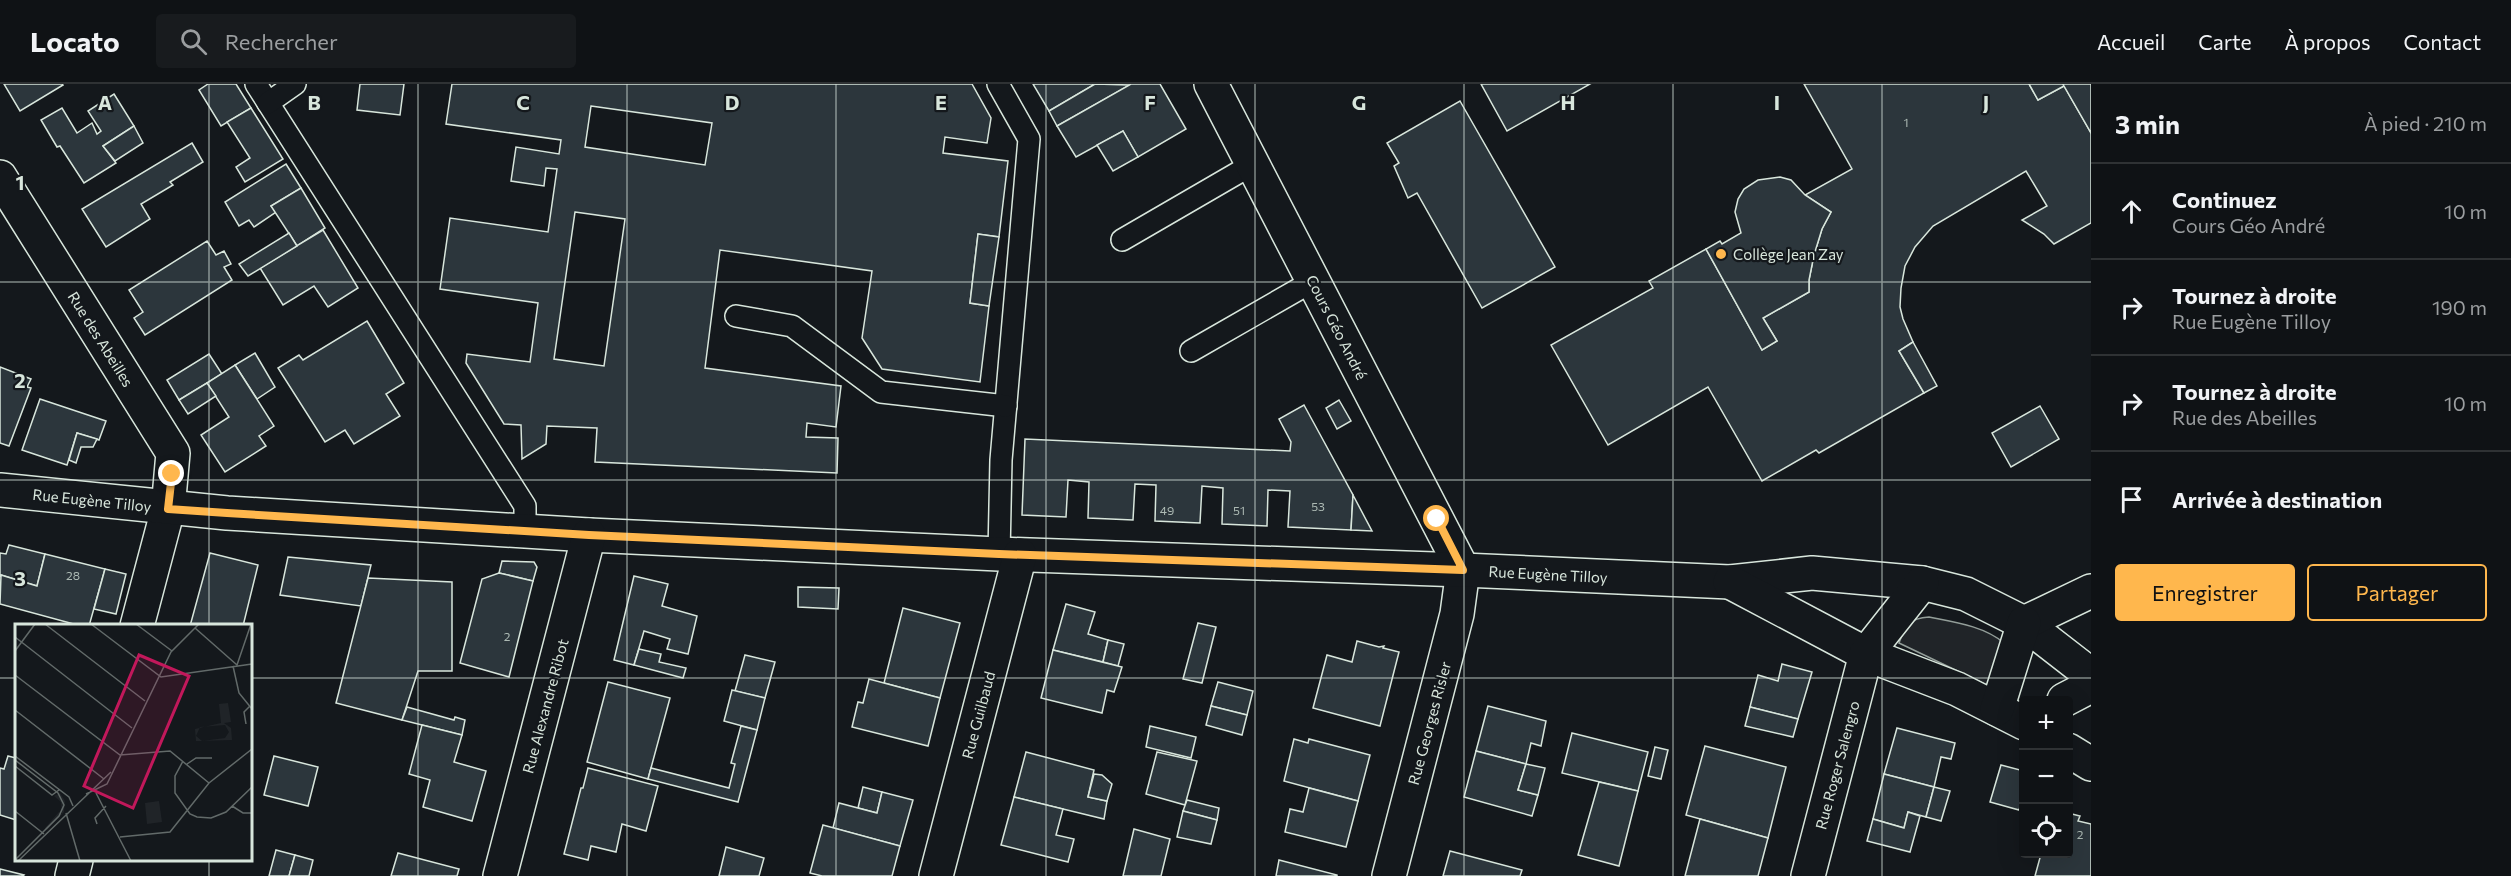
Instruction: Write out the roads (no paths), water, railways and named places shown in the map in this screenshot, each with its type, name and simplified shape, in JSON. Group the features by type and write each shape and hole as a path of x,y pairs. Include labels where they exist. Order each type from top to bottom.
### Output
{"street":[{"name":"Cours Géo André","path":"1211,84 1463,570"},
{"name":"Rue des Abeilles","path":"0,177 173,453 168,509 138,624"},
{"name":"Rue Eugène Tilloy","path":"0,490 168,509 589,535 1730,582 1812,573 1922,583 1966,594 2024,623 2091,675"},
{"name":"Rue Alexandre Ribot","path":"500,876 589,535"},
{"name":"Rue Guilbaud","path":"936,876 1010,554"},
{"name":"Rue Georges Risler","path":"1389,876 1457,614 1463,570"},
{"name":"Rue Eugène Tilloy","path":"1730,582 1866,654 1957,689 2016,718 2024,623"},
{"path":"1866,654 1922,583"},
{"path":"2024,623 2091,591"},
{"name":"Rue Roger Salengro","path":"1808,876 1866,654"},
{"path":"2072,696 2091,686"},
{"path":"2073,753 2091,764"},
{"path":"72,876 76,861"}],"lane":[{"path":"256,84 525,506 525,531"},
{"path":"268,103 295,84"},
{"path":"998,84 1029,139 1001,460 1010,554"},
{"path":"1122,240 1253,164"},
{"path":"1191,351 1313,281"},
{"path":"736,316 792,326 881,392 1006,406"}],"place":[{"name":"Collège Jean Zay","path":"1721,254"}]}
